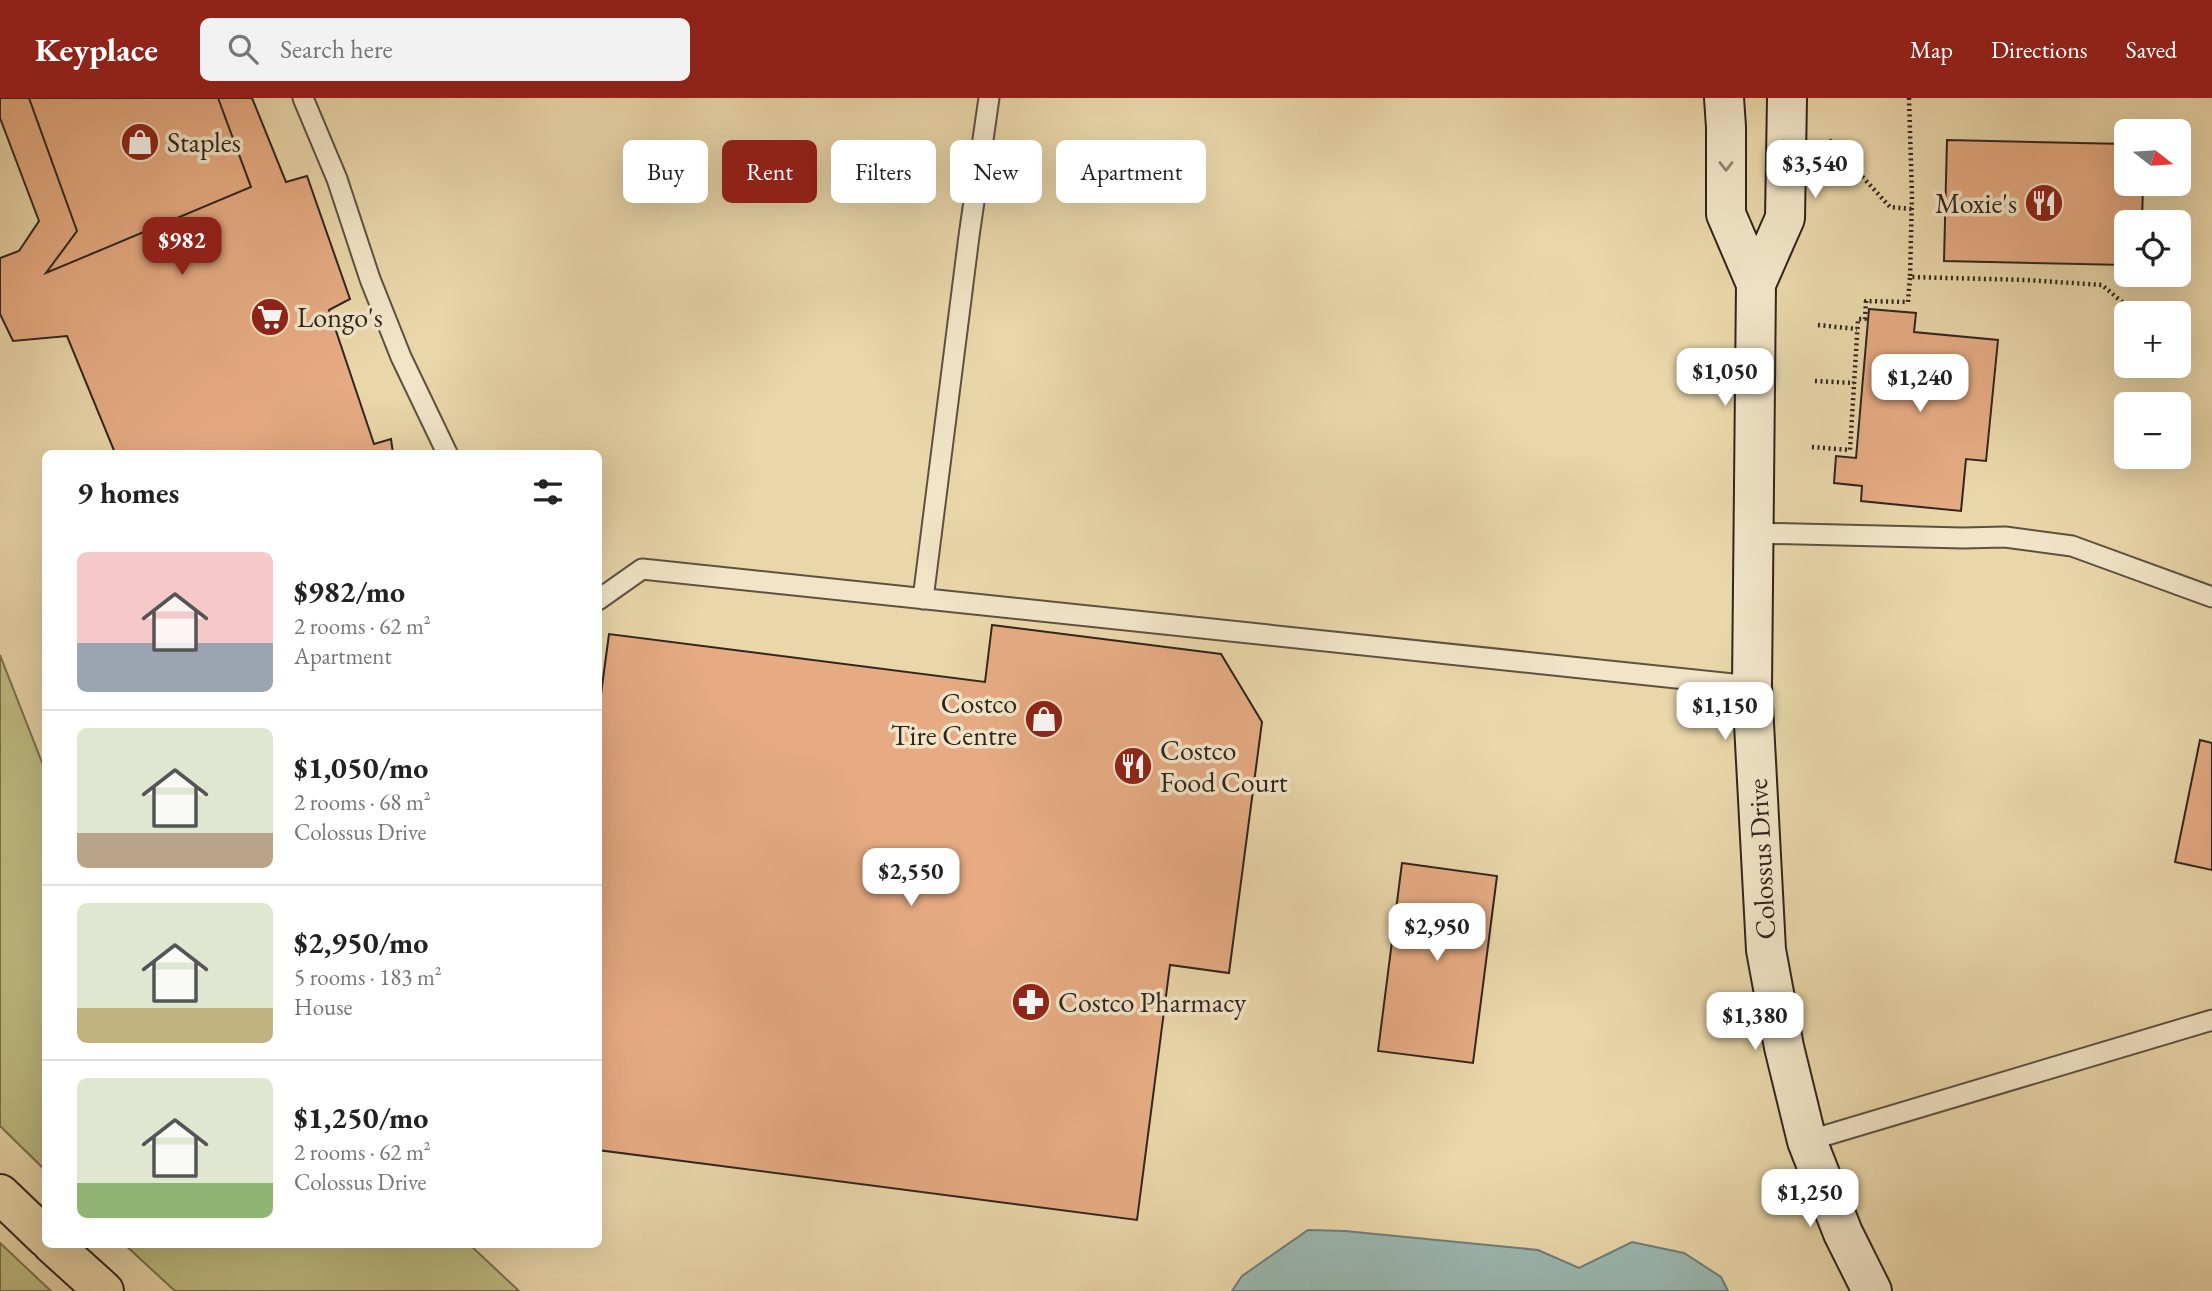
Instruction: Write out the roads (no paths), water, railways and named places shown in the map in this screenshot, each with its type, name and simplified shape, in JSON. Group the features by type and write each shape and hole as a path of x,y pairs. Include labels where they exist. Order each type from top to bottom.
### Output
{"highway":[{"path":"0,1194 42,1234"},
{"path":"56,1248 104,1291"}],"street":[{"name":"Colossus Drive","path":"1724,98 1726,214 1756,284"},
{"name":"Colossus Drive","path":"1787,98 1785,218 1756,284 1752,685 1766,950 1784,1047 1807,1141 1843,1233 1872,1291"}],"lane":[{"path":"303,98 337,179 370,279 401,357 446,450"},
{"path":"923,599 989,98"},
{"path":"1753,533 2005,537 2072,546 2212,597"},
{"path":"602,597 642,569 1752,685"},
{"path":"1807,1141 2212,1020"}],"water":[{"path":"1308,1230 1345,1231 1538,1250 1579,1268 1632,1242 1684,1253 1721,1277 1728,1291 1232,1291 1242,1276"}],"place":[{"name":"Staples","path":"140,142"},
{"name":"Moxie's","path":"2044,203"},
{"name":"Longo's","path":"270,317"},
{"name":"Costco Tire Centre","path":"1044,719"},
{"name":"Costco Food Court","path":"1133,766"},
{"name":"Costco Pharmacy","path":"1031,1002"}]}
